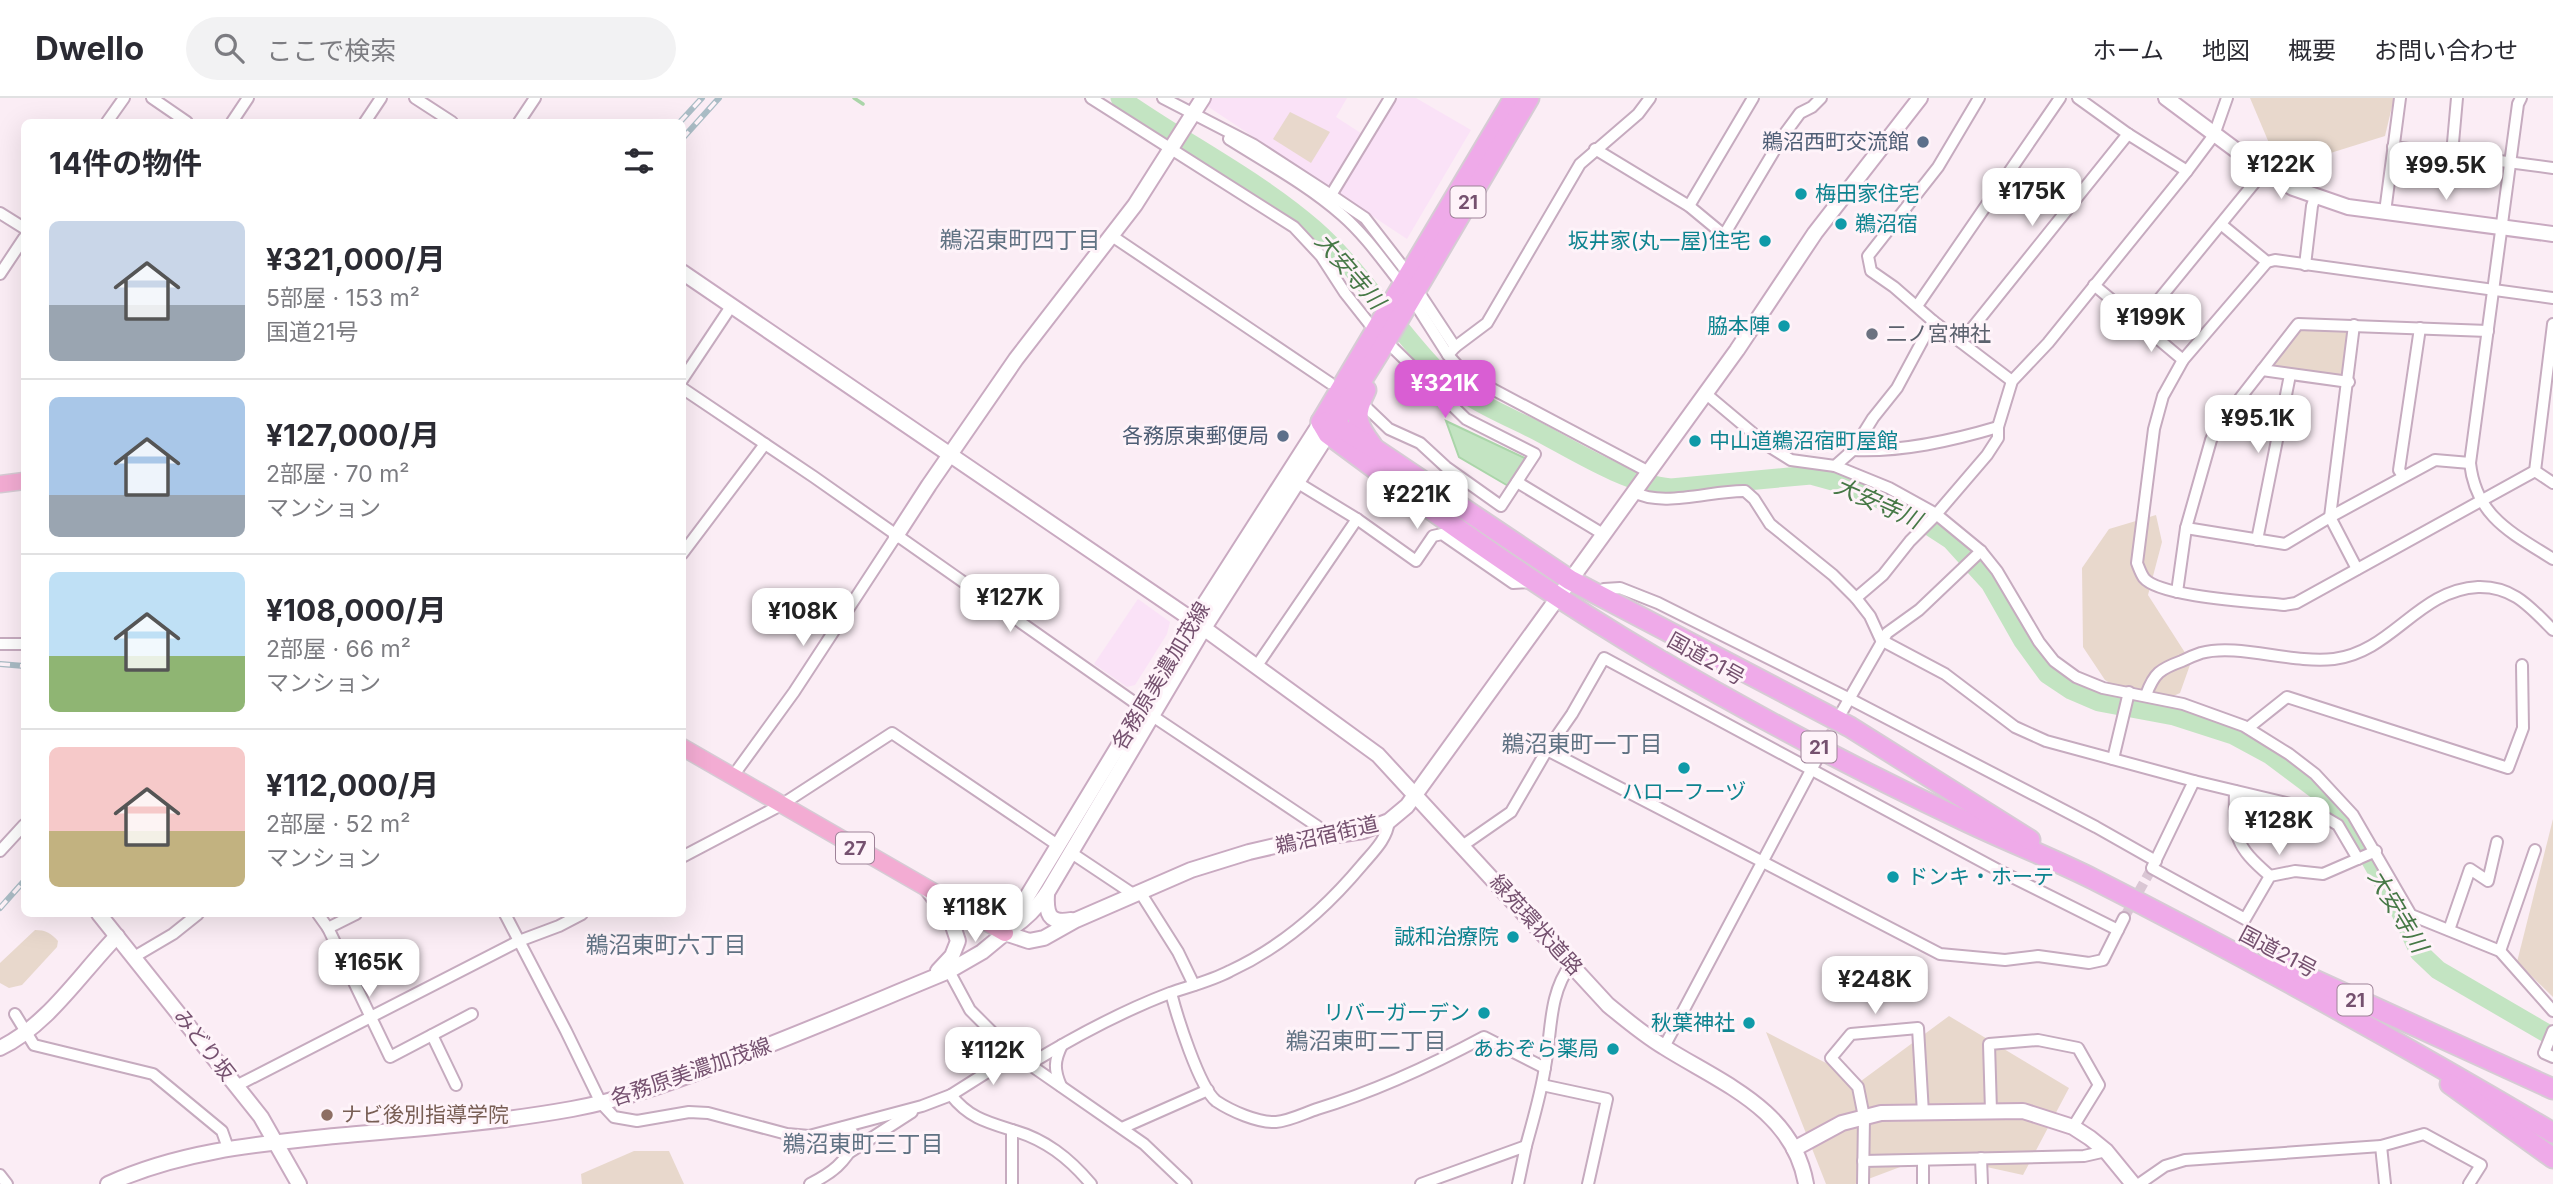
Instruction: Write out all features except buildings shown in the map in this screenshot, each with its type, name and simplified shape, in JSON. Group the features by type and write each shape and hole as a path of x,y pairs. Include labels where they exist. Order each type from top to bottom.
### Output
{"highway":[{"name":"21","path":"1328,427 1382,336 1514,98"},
{"name":"21","path":"1407,291 1530,98"},
{"path":"1375,449 1360,427 1357,415 1358,405 1377,367 1382,336"},
{"name":"国道21号","path":"1328,427 1375,449 1570,580 1850,727 2090,877 2419,1054 2553,1133"},
{"name":"国道21号","path":"1328,427 1534,582 1660,660 1878,778 2012,843 2090,877"},
{"name":"21","path":"2158,913 2237,944 2345,996 2553,1089"},
{"name":"21","path":"2419,1054 2437,1075 2553,1158"}],"main road":[{"path":"0,484 21,481"},
{"name":"27","path":"686,749 1005,933"}],"street":[{"path":"109,119 124,98"},
{"path":"152,98 183,119"},
{"path":"234,119 248,98"},
{"path":"367,119 382,98"},
{"path":"415,98 447,119"},
{"path":"521,119 535,98"},
{"path":"1091,98 1294,227 1321,256 1382,336 1466,419 1535,454 1501,506 1446,467 1420,443 1389,429 1367,408"},
{"path":"1163,98 1192,116 1212,123 1254,145 1364,218 1407,291"},
{"path":"733,776 794,692 950,453 1016,359 1112,236 1203,98"},
{"path":"1331,195 1390,98"},
{"path":"1451,351 1487,323 1580,163 1638,114 1650,98"},
{"path":"1689,206 1753,98"},
{"path":"1595,149 1689,206 1724,235 1783,136 1800,113 1821,98"},
{"name":"鵜沼宿街道","path":"1005,933 1032,941 1044,939 1076,919 1191,870 1249,852 1363,831 1389,821 1407,806 1737,350 1815,233 1920,98"},
{"path":"1979,98 1938,167 1868,256 1871,271 2012,382"},
{"path":"1917,306 2060,98"},
{"path":"2078,98 2187,171"},
{"path":"2166,98 2264,171 2315,197 2348,207 2553,234"},
{"path":"1856,598 1883,575 1920,529 1935,516 1987,455 1998,438 1998,427 2012,382 2048,342 2187,171 2214,135 2227,98"},
{"path":"2385,212 2400,98"},
{"path":"2452,154 2457,98"},
{"path":"2521,98 2518,104 2470,463 2472,484 2482,502 2503,527 2553,559"},
{"path":"1212,123 1218,133 1319,196 1343,216 1407,291 1466,375 1648,474"},
{"path":"1961,342 2128,134"},
{"path":"2393,147 2553,168"},
{"path":"2139,324 2264,171"},
{"path":"2305,265 2315,197"},
{"path":"0,213 21,226"},
{"path":"2222,225 2267,262"},
{"path":"1112,236 1330,383"},
{"path":"0,274 21,242"},
{"path":"2535,471 2296,603 2284,605 2177,593 2158,588 2145,579 2137,563 2154,429 2163,396 2183,360 2267,262 2275,260 2553,298"},
{"name":"緑苑環状道路","path":"686,275 1199,624 1378,755 1608,1005 1664,1047 1733,1086 1762,1108 1782,1128 1794,1149 1806,1184"},
{"path":"2094,285 2183,360"},
{"path":"686,374 732,305"},
{"path":"1835,466 1853,450 1872,418 1897,388 1933,321"},
{"path":"2177,593 2186,528 2211,440 2216,429 2298,324 2488,331"},
{"path":"2354,324 2349,382 2330,517 2357,569"},
{"path":"2535,471 2553,324"},
{"path":"2403,476 2399,470 2420,328"},
{"path":"2262,370 2349,382"},
{"path":"2257,540 2290,375"},
{"path":"686,391 1146,711 1317,826 1323,837"},
{"path":"1705,393 1768,445 1791,460 1835,466 1889,488 1935,516 1997,571 2039,642 2054,661 2076,677 2128,696 2146,695 2183,704 2248,728 2315,774 2353,815 2411,915 2500,951 2553,1011"},
{"name":"各務原美濃加茂線","path":"1199,624 1298,483 1328,427"},
{"name":"各務原美濃加茂線","path":"1005,933 1065,849 1199,624 1328,427"},
{"path":"1853,450 1951,441 1998,427"},
{"path":"686,549 765,444"},
{"path":"2186,528 2285,544 2435,460 2470,463"},
{"path":"2535,471 2553,483"},
{"path":"1517,482 1603,534"},
{"path":"1298,483 1357,519 1416,561 1433,536 1442,534 1513,583 1534,582"},
{"path":"1635,491 1648,497 1675,498 1745,491 1754,499 1770,524 1833,575 1856,598 1870,616 1881,640 1945,674 2015,727 2046,741 2311,809 2338,825 2358,859"},
{"path":"1255,667 1357,519"},
{"path":"1840,715 1886,633 1919,610 1979,553"},
{"path":"2146,695 2161,669 2203,653 2227,651 2306,660 2335,659 2368,650 2421,608 2450,591 2479,587 2505,591 2527,603 2553,630"},
{"path":"1596,593 1604,589 1620,588 1658,603 1848,698 2096,827 2155,861"},
{"path":"0,644 21,643"},
{"path":"1462,846 1511,813 1546,750 1572,714 1604,658 1814,764 2118,930"},
{"path":"1648,682 1660,660"},
{"path":"2248,728 2287,696 2508,768 2524,728 2522,665"},
{"path":"2113,759 2128,696"},
{"path":"686,855 781,805 892,733 1065,849 1136,893 1178,952 1194,985"},
{"path":"1546,750 1940,954 2005,960 2038,956 2089,963 2103,960 2124,918"},
{"path":"1664,1047 1814,764"},
{"path":"2194,781 2152,868 2245,919 2270,876 2295,871 2323,874 2376,851"},
{"path":"2235,791 2235,828 2247,856 2270,876"},
{"path":"1028,1065 1092,1027 1171,993 1230,972 1262,953 1305,923 1342,889 1380,844 1388,830 1389,821"},
{"path":"0,851 21,828"},
{"path":"2449,930 2470,869 2488,881 2497,842"},
{"name":"各務原美濃加茂線","path":"108,1184 134,1178 183,1157 228,1148 442,1126 570,1109 649,1090 751,1053 949,971 982,952 1022,922 1037,907 1065,849"},
{"path":"2500,951 2535,850"},
{"path":"919,983 945,965 958,941 951,920 928,890"},
{"path":"1046,893 1046,908 1054,920 1059,922 1076,919"},
{"name":"みどり坂","path":"101,917 261,1117 299,1184"},
{"path":"134,957 173,934 194,917"},
{"path":"320,917 328,928 390,1057 472,1014"},
{"path":"328,928 350,917"},
{"path":"507,917 601,1103 614,1117 637,1121 689,1112 708,1113 787,1134 809,1136 922,1105 951,1094 1008,1059 1013,1053"},
{"path":"236,1086 519,941 576,917"},
{"path":"0,1048 25,1033 57,1003 117,936"},
{"path":"1518,1184 1551,1038 1553,1000 1561,977 1571,964"},
{"path":"949,971 970,1010 1013,1053 1122,1128 1186,1184"},
{"path":"1171,993 1179,1021 1214,1100 1244,1115 1277,1122 1391,1084 1484,1037 1545,1068"},
{"path":"15,1014 34,1045 153,1074 222,1131 228,1148"},
{"path":"1863,1184 1864,1117 1858,1087 1831,1058 1851,1034 1918,1028 1923,1113"},
{"path":"2549,1055 2553,1031"},
{"path":"432,1035 456,1085"},
{"path":"1991,1111 1989,1044 2038,1040 2078,1048 2099,1085 2073,1127"},
{"path":"1062,1045 1056,1058 1055,1073 1062,1088"},
{"path":"1542,1085 1607,1099 1588,1184"},
{"path":"1122,1128 1208,1090"},
{"path":"951,1094 962,1109 984,1121 1032,1135 1056,1149 1075,1164 1091,1184"},
{"path":"850,1152 922,1105"},
{"path":"1794,1149 1842,1124 1881,1113 2023,1111 2073,1127 2106,1150 2133,1184"},
{"path":"878,1117 886,1129"},
{"path":"810,1184 832,1173 850,1152 856,1140 852,1132 844,1126"},
{"path":"1012,1130 1012,1184"},
{"path":"2139,1184 2165,1166 2185,1160 2381,1146 2424,1134 2481,1165 2469,1184"},
{"path":"1421,1184 1526,1146"},
{"path":"2381,1146 2385,1184"},
{"path":"1863,1161 2084,1156 2106,1150"},
{"path":"1981,1158 1982,1184"},
{"path":"1923,1160 1923,1184"},
{"path":"0,1175 8,1184"}],"shaded area":[{"path":"1195,98 1347,98 1336,117 1370,139 1397,98 1416,98 1471,130 1407,239"},
{"path":"2250,98 2394,98 2385,136 2308,160 2269,143"},
{"path":"1290,112 1330,132 1311,163 1273,139"},
{"path":"2300,329 2349,329 2345,378 2269,368"},
{"path":"1446,421 1527,459 1510,487 1459,457"},
{"path":"2156,515 2162,542 2148,595 2191,662 2180,693 2149,707 2105,680 2083,647 2082,568 2109,529"},
{"path":"1138,599 1170,622 1167,634 1135,685 1127,687 1094,664"},
{"path":"2553,819 2553,997 2517,962"},
{"path":"35,930 45,931 53,936 58,941 57,947 22,985 9,988 0,983 0,963"},
{"path":"1949,1016 2069,1088 2023,1175 1932,1155 1855,1184 1826,1184 1766,1032 1861,1081"},
{"path":"634,1151 669,1151 684,1184 582,1184 581,1174"}],"waterway":[{"path":"854,98 863,104"},
{"name":"大安寺川","path":"1120,98 1244,177 1314,229 1363,281 1439,373 1460,391 1485,405 1601,465 1636,480 1671,488 1811,475 1851,486 1908,512 1951,540 1990,583 2023,641 2047,674 2071,690 2099,702 2174,716 2233,735 2270,755 2318,791 2343,814 2401,913 2419,952 2438,970 2553,1037"}],"tunnel":[{"path":"1820,753 1839,717"},
{"path":"2124,918 2152,868"}],"railway":[{"path":"683,119 702,98"},
{"path":"686,135 719,98"},
{"path":"0,664 21,666"},
{"path":"0,908 21,884"}],"place":[{"name":"鵜沼西町交流館","path":"1923,142"},
{"name":"梅田家住宅","path":"1801,194"},
{"name":"鵜沼宿","path":"1841,224"},
{"name":"坂井家(丸一屋)住宅","path":"1765,241"},
{"name":"脇本陣","path":"1784,326"},
{"name":"二ノ宮神社","path":"1872,334"},
{"name":"各務原東郵便局","path":"1283,436"},
{"name":"中山道鵜沼宿町屋館","path":"1695,441"},
{"name":"ハローフーヅ","path":"1684,768"},
{"name":"ドンキ・ホーテ","path":"1893,877"},
{"name":"誠和治療院","path":"1513,937"},
{"name":"リバーガーデン","path":"1484,1013"},
{"name":"秋葉神社","path":"1749,1023"},
{"name":"あおぞら薬局","path":"1613,1049"},
{"name":"ナビ後別指導学院","path":"327,1115"}],"district":[{"name":"鵜沼東町四丁目","path":"1020,240"},
{"name":"鵜沼東町一丁目","path":"1582,744"},
{"name":"鵜沼東町六丁目","path":"666,945"},
{"name":"鵜沼東町二丁目","path":"1366,1041"},
{"name":"鵜沼東町三丁目","path":"863,1144"}]}
